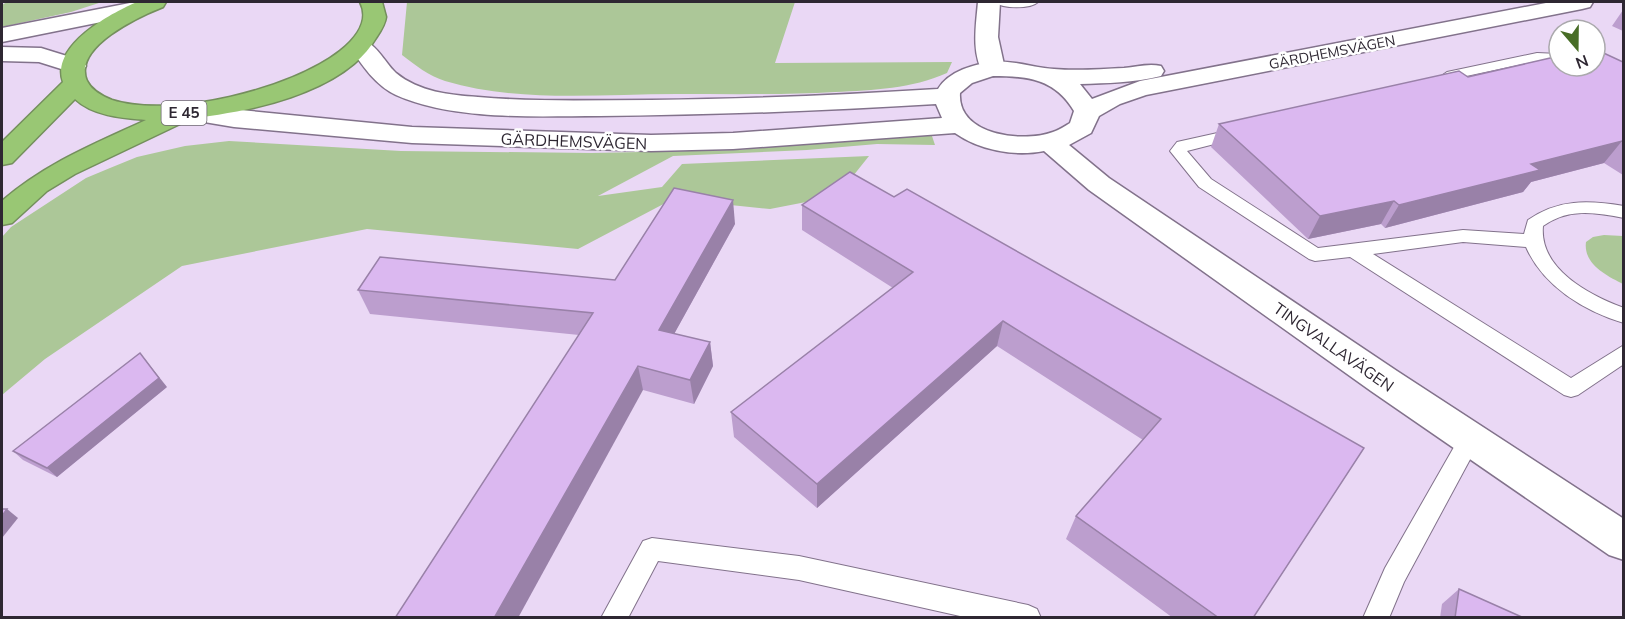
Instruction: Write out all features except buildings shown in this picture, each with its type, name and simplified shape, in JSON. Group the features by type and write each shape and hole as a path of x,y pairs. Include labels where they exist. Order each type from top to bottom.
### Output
{"highway":[{"name":"E 45","path":"75,75 87,98 110,108 142,113 184,113 231,106 281,92 309,81 339,64 361,46 372,31 376,18 374,3"},
{"path":"2,156 75,75 82,50 96,35 116,20 148,4"},
{"name":"E 45","path":"2,216 37,185 64,168 184,113"}],"main road":[{"path":"989,2 986,37 993,69"},
{"name":"GÄRDHEMSVÄGEN","path":"1049,76 1124,75 1521,2"},
{"name":"GÄRDHEMSVÄGEN","path":"361,46 386,78 406,90 437,99 516,107 800,105 947,96 955,84 971,74 993,69 1031,71 1049,76 1068,86 1081,98 1086,112 1111,99 1140,89 1582,2"},
{"path":"2,35 148,4"},
{"path":"2,54 41,55 75,75"},
{"path":"947,96 948,110 959,124 978,136 1001,143 1027,146 1051,143 1071,136 1083,125 1086,112"},
{"name":"GÄRDHEMSVÄGEN","path":"184,113 412,135 651,143 733,141 959,124"},
{"name":"TINGVALLAVÄGEN","path":"1051,143 1099,184 1623,542"}],"lane":[{"path":"1001,2 1032,2"},
{"path":"1423,91 1452,75 1538,57 1547,57"},
{"path":"1252,130 1183,146 1178,152 1205,183 1315,255 1462,236 1532,241"},
{"path":"1623,212 1600,207 1570,206 1548,212 1534,224 1532,241 1541,258 1558,277 1583,296 1623,316"},
{"path":"1355,251 1571,389 1623,353"},
{"path":"1376,618 1394,576 1470,439"},
{"path":"614,618 652,549 799,568 1028,618"}],"green space":[{"path":"7,2 102,2 71,12 2,27 2,5"},
{"path":"407,2 795,2 775,63 952,62 947,73 933,78 906,86 864,90 795,94 589,96 502,92 473,88 439,79 402,55"},
{"path":"931,133 935,145 877,144 807,150 673,156 598,196 662,187 682,164 869,156 837,196 770,209 673,199 578,249 367,229 182,266 45,359 2,395 2,237 11,227 86,178 137,157 185,146 229,141 401,151 592,153 737,150"},
{"path":"1623,236 1623,284 1597,268 1588,257 1586,242 1593,237"}]}
